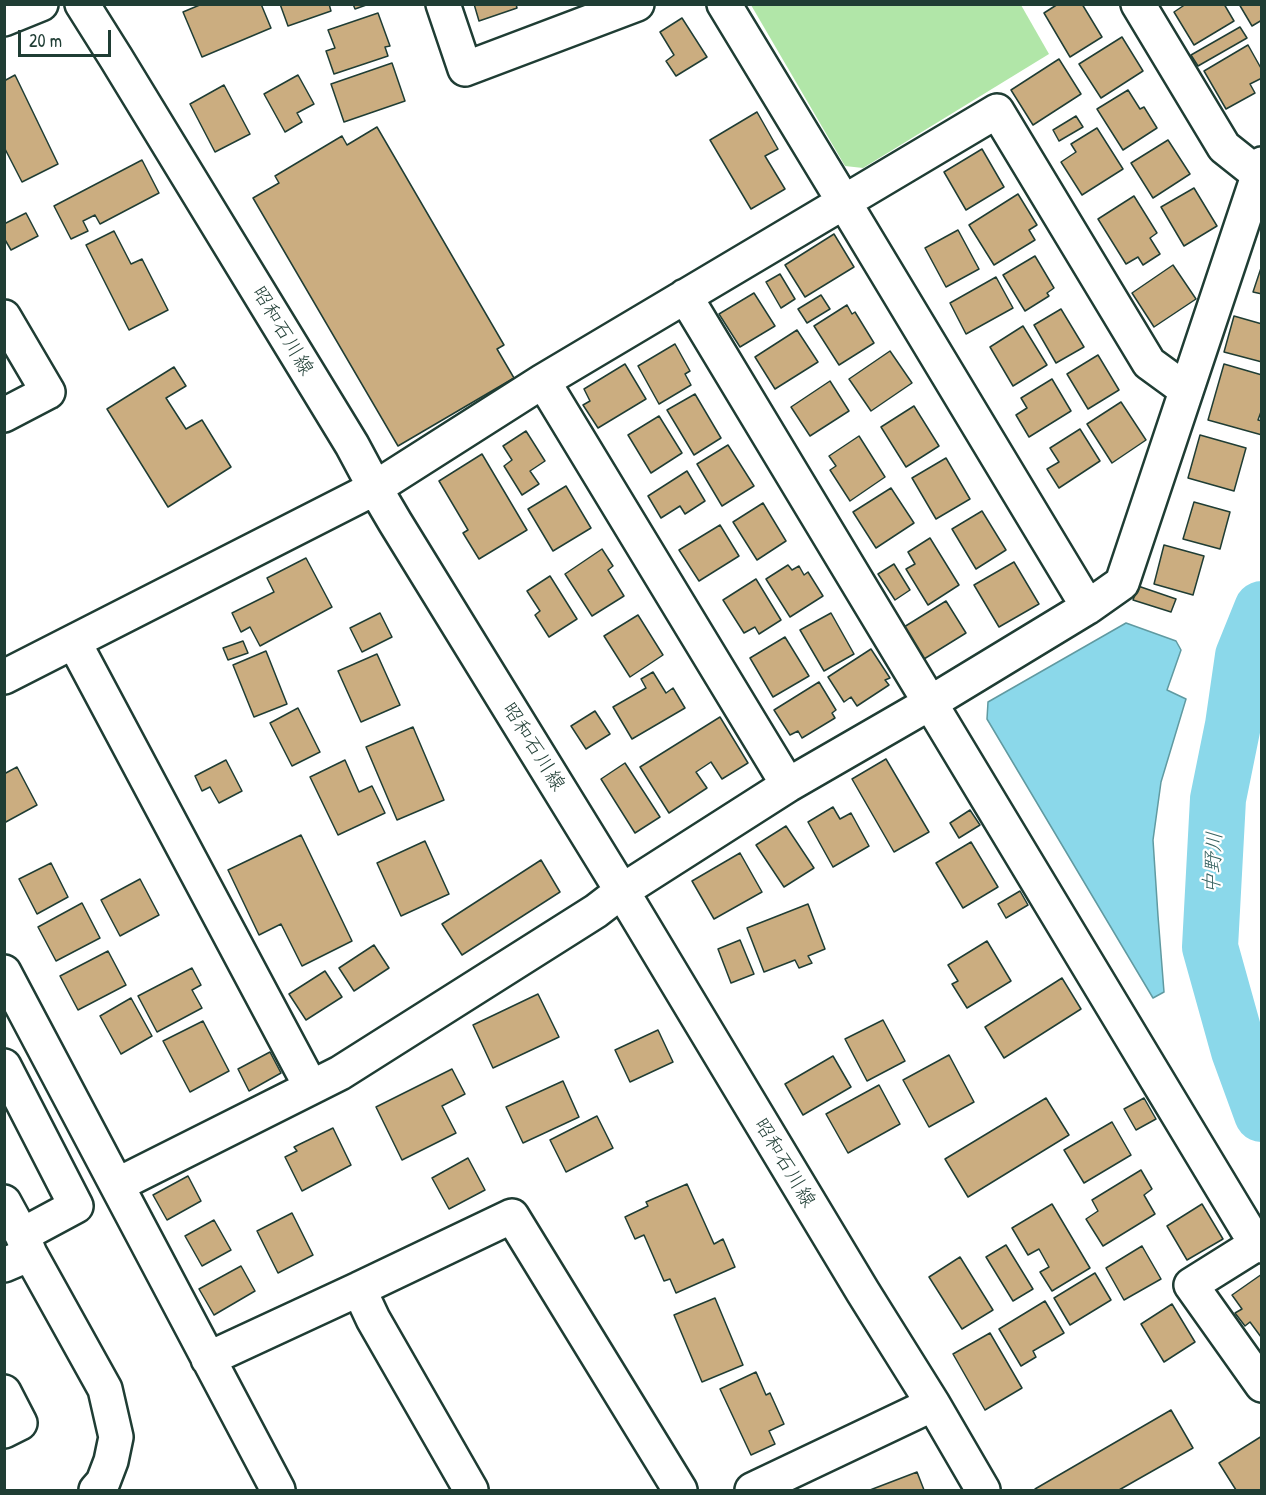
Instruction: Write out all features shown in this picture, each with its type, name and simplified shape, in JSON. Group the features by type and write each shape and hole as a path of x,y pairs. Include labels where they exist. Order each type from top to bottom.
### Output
{"street":[{"path":"4,19 41,4"},
{"name":"昭和石川線","path":"82,4 340,424 375,488 622,891 835,1247 933,1404 983,1491"},
{"path":"443,4 465,69 637,4"},
{"path":"724,4 1088,607"},
{"path":"117,1185 340,1073 586,917 622,891 788,784 930,704 1088,607 1122,583 1260,169 1224,147 1138,4"},
{"path":"4,677 375,488 543,381 997,111 1149,363 1186,390"},
{"path":"685,296 1241,1219 1260,1244 1191,1285 1262,1386"},
{"path":"4,317 48,392 4,415"},
{"path":"543,381 788,784"},
{"path":"74,642 311,1086"},
{"path":"4,972 278,1491"},
{"path":"4,1066 76,1206 19,1252"},
{"path":"4,1202 19,1252 105,1389 116,1437 111,1461 103,1482 96,1491"},
{"path":"208,1359 512,1216 680,1491"},
{"path":"359,1289 373,1319 471,1491"},
{"path":"4,1392 20,1423 4,1431"},
{"path":"752,1491 933,1404"}],"green space":[{"path":"751,5 1021,5 1049,54 863,168 845,166"}],"water":[{"path":"1126,623 1176,641 1181,650 1167,690 1186,699 1161,782 1153,840 1164,992 1153,998 987,719 988,702"}],"building":[{"path":"202,4 261,4 271,28 202,57 183,12"},
{"path":"280,4 329,4 331,11 288,26"},
{"path":"353,4 369,4 355,9"},
{"path":"474,4 516,4 517,8 479,21"},
{"path":"1058,4 1082,4 1102,37 1070,57 1044,13"},
{"path":"1186,4 1224,4 1234,21 1194,45 1174,12"},
{"path":"1239,4 1262,4 1262,20 1252,26"},
{"path":"378,13 390,46 385,47 388,56 334,74 326,51 335,48 328,30"},
{"path":"682,18 707,57 676,76 666,61 674,55 660,32"},
{"path":"1240,27 1247,38 1198,66 1191,55"},
{"path":"1122,37 1143,71 1101,98 1079,64"},
{"path":"1248,45 1262,70 1262,78 1250,84 1255,93 1226,109 1204,71"},
{"path":"1059,59 1081,94 1033,125 1011,90"},
{"path":"392,63 405,101 344,122 331,84"},
{"path":"15,75 58,164 22,182 4,147 4,81"},
{"path":"298,75 314,104 297,113 302,122 285,132 264,94"},
{"path":"224,85 250,134 215,152 190,104"},
{"path":"1128,90 1140,109 1144,107 1157,128 1123,150 1097,109"},
{"path":"757,112 778,149 765,156 785,189 751,209 710,140"},
{"path":"1076,116 1083,127 1059,141 1053,130"},
{"path":"377,127 504,345 497,349 514,378 398,446 253,198 279,183 275,176 342,136 347,145"},
{"path":"1097,128 1123,169 1082,195 1061,162 1076,152 1071,144"},
{"path":"1168,140 1190,174 1153,198 1131,163"},
{"path":"982,149 1004,187 966,210 944,172"},
{"path":"142,160 159,193 100,224 95,215 83,221 88,231 71,239 54,206"},
{"path":"1194,188 1217,226 1184,246 1161,207"},
{"path":"1018,194 1037,225 1029,230 1035,240 994,265 969,225"},
{"path":"1134,196 1157,233 1150,238 1160,254 1143,265 1138,257 1126,264 1098,219"},
{"path":"26,213 38,236 11,250 4,238 4,224"},
{"path":"958,230 979,269 946,287 925,248"},
{"path":"114,231 131,264 142,259 168,310 129,330 86,245"},
{"path":"834,234 854,267 805,297 785,265"},
{"path":"1035,256 1054,288 1047,293 1049,296 1025,311 1003,275"},
{"path":"1173,265 1196,299 1154,327 1132,293"},
{"path":"1262,265 1262,294 1253,292"},
{"path":"780,274 795,299 781,308 766,282"},
{"path":"996,277 1013,308 966,334 950,303"},
{"path":"754,293 775,326 740,347 719,314"},
{"path":"821,295 830,309 807,323 798,309"},
{"path":"847,305 852,314 855,312 874,343 839,365 814,326"},
{"path":"1061,309 1084,347 1056,363 1034,325"},
{"path":"1234,316 1262,324 1262,362 1224,352"},
{"path":"1023,326 1047,365 1013,386 990,347"},
{"path":"797,330 818,362 775,389 755,357"},
{"path":"675,344 690,371 685,374 691,385 659,404 638,366"},
{"path":"890,351 912,383 871,411 849,379"},
{"path":"1098,355 1119,390 1088,409 1067,374"},
{"path":"625,364 646,399 598,428 583,405 590,401 584,389"},
{"path":"1224,364 1262,375 1262,409 1258,420 1262,421 1262,435 1208,420"},
{"path":"174,367 186,386 166,398 186,429 202,420 231,467 168,507 107,409"},
{"path":"1052,379 1071,411 1029,437 1016,415 1027,408 1021,398"},
{"path":"830,381 849,411 810,436 791,407"},
{"path":"695,394 721,438 694,455 667,410"},
{"path":"1121,402 1146,440 1112,463 1087,424"},
{"path":"914,406 939,446 906,467 881,427"},
{"path":"659,416 682,453 651,473 628,435"},
{"path":"1080,429 1100,461 1059,488 1047,469 1059,462 1050,448"},
{"path":"526,431 545,461 530,471 539,484 522,495 504,466 512,460 503,446"},
{"path":"1200,435 1246,448 1234,491 1188,478"},
{"path":"859,436 885,477 850,501 830,470 836,466 829,456"},
{"path":"728,445 754,486 722,506 697,464"},
{"path":"482,454 527,530 479,559 463,533 468,530 439,481"},
{"path":"946,458 970,499 936,519 912,478"},
{"path":"687,471 705,501 685,514 680,506 661,518 648,496"},
{"path":"566,486 591,528 553,551 528,509"},
{"path":"891,488 914,523 876,548 853,512"},
{"path":"1194,502 1230,512 1220,549 1183,539"},
{"path":"763,503 786,541 757,560 733,522"},
{"path":"982,511 1006,550 976,569 952,529"},
{"path":"720,525 739,556 699,581 679,550"},
{"path":"930,538 959,585 928,605 906,569 915,564 908,552"},
{"path":"1164,545 1204,556 1193,595 1154,584"},
{"path":"602,549 613,566 608,570 624,596 592,616 565,574"},
{"path":"306,558 332,607 260,646 250,627 241,632 232,613 274,592 267,578"},
{"path":"1014,562 1039,604 999,627 974,585"},
{"path":"894,564 910,590 895,600 878,574"},
{"path":"788,565 792,570 799,566 804,575 808,572 823,596 790,617 766,579"},
{"path":"550,576 577,619 549,637 535,615 540,611 527,591"},
{"path":"756,579 781,620 759,634 755,627 744,633 723,600"},
{"path":"1138,586 1176,599 1171,612 1133,600"},
{"path":"946,601 966,633 924,659 904,627"},
{"path":"380,613 392,637 362,652 350,628"},
{"path":"831,613 854,654 824,671 800,630"},
{"path":"638,615 663,655 630,677 604,636"},
{"path":"785,637 809,676 773,697 750,658"},
{"path":"243,641 248,653 228,660 223,648"},
{"path":"871,649 890,678 885,680 889,685 857,706 851,697 844,702 828,677"},
{"path":"266,651 287,704 254,717 233,665"},
{"path":"377,654 400,705 361,722 338,671"},
{"path":"653,672 666,693 673,688 685,708 632,739 613,707 646,688 641,679"},
{"path":"819,682 836,710 832,713 835,718 802,738 798,731 790,735 774,710"},
{"path":"298,708 320,752 292,766 270,723"},
{"path":"595,711 610,734 586,749 571,726"},
{"path":"720,717 748,763 722,779 711,762 696,772 707,788 669,813 640,767"},
{"path":"413,727 444,800 397,820 366,747"},
{"path":"886,759 929,832 894,852 852,779"},
{"path":"226,760 242,791 219,803 210,787 202,791 195,776"},
{"path":"345,760 359,792 372,786 385,813 338,835 310,777"},
{"path":"625,763 660,817 635,833 601,779"},
{"path":"17,767 37,805 4,823 4,774"},
{"path":"833,807 840,819 851,813 869,846 833,867 808,822"},
{"path":"970,810 980,825 959,838 950,823"},
{"path":"786,826 814,868 784,887 756,845"},
{"path":"301,835 352,941 302,966 281,924 259,935 228,870"},
{"path":"425,841 449,894 401,916 377,863"},
{"path":"971,842 998,887 963,908 936,863"},
{"path":"740,853 762,892 714,919 692,881"},
{"path":"541,860 560,892 462,955 442,924"},
{"path":"51,863 68,897 37,914 19,879"},
{"path":"140,879 159,915 120,936 101,900"},
{"path":"1020,891 1028,905 1006,918 998,904"},
{"path":"82,903 100,938 56,961 38,927"},
{"path":"808,904 825,949 808,956 812,963 799,968 795,960 764,972 747,928"},
{"path":"740,940 754,974 731,983 718,949"},
{"path":"987,941 1011,981 967,1008 952,984 958,981 948,965"},
{"path":"374,945 389,968 354,991 339,968"},
{"path":"108,951 126,985 78,1010 60,976"},
{"path":"192,968 201,985 192,990 202,1008 157,1032 138,996"},
{"path":"325,971 342,997 306,1020 289,994"},
{"path":"1062,978 1081,1009 1004,1058 985,1027"},
{"path":"538,994 559,1037 493,1068 473,1025"},
{"path":"131,998 152,1036 121,1054 100,1016"},
{"path":"883,1020 905,1061 867,1081 845,1039"},
{"path":"203,1021 229,1071 190,1092 163,1041"},
{"path":"658,1030 673,1062 630,1082 615,1050"},
{"path":"270,1052 281,1073 249,1091 238,1069"},
{"path":"949,1055 974,1102 929,1127 903,1080"},
{"path":"833,1056 851,1087 803,1115 785,1084"},
{"path":"452,1069 465,1094 442,1106 456,1133 402,1160 376,1107"},
{"path":"563,1081 579,1117 523,1143 506,1107"},
{"path":"879,1085 900,1124 848,1153 826,1114"},
{"path":"1046,1098 1069,1135 968,1197 945,1159"},
{"path":"1144,1098 1156,1119 1136,1130 1124,1109"},
{"path":"597,1116 613,1148 566,1172 550,1140"},
{"path":"1112,1122 1131,1155 1084,1183 1064,1150"},
{"path":"333,1128 351,1165 302,1191 285,1157 297,1151 294,1147"},
{"path":"468,1158 485,1190 449,1209 432,1178"},
{"path":"1141,1170 1152,1189 1144,1195 1155,1214 1103,1246 1086,1219 1098,1211 1092,1200"},
{"path":"188,1176 201,1201 167,1220 153,1195"},
{"path":"687,1184 714,1244 723,1239 735,1267 676,1293 670,1279 664,1281 644,1235 635,1239 625,1217 648,1206 646,1202"},
{"path":"1052,1204 1090,1268 1052,1291 1040,1272 1049,1267 1039,1249 1028,1255 1012,1228"},
{"path":"1202,1204 1223,1239 1187,1260 1167,1226"},
{"path":"292,1213 313,1255 278,1273 257,1231"},
{"path":"214,1220 231,1250 202,1266 185,1236"},
{"path":"1006,1245 1033,1289 1013,1301 986,1257"},
{"path":"1142,1246 1161,1279 1124,1300 1106,1268"},
{"path":"960,1257 993,1310 962,1329 929,1277"},
{"path":"241,1266 255,1291 214,1315 199,1289"},
{"path":"1095,1273 1111,1300 1070,1325 1054,1298"},
{"path":"1262,1274 1261,1337 1250,1322 1245,1326 1235,1313 1242,1309 1232,1295"},
{"path":"715,1298 743,1365 702,1382 674,1315"},
{"path":"1045,1301 1064,1333 1033,1351 1036,1357 1021,1366 999,1329"},
{"path":"1172,1304 1195,1342 1164,1362 1141,1324"},
{"path":"990,1333 1022,1388 985,1410 953,1354"},
{"path":"756,1372 766,1395 770,1393 784,1424 769,1431 775,1444 751,1455 720,1389"},
{"path":"1171,1410 1193,1448 1119,1490 1035,1489"},
{"path":"1262,1436 1262,1490 1236,1490 1219,1463"},
{"path":"917,1472 924,1490 870,1490"}],"waterway":[{"name":"中野川","path":"1262,609 1243,656 1233,725 1218,799 1210,947 1239,1051 1262,1114"}]}
